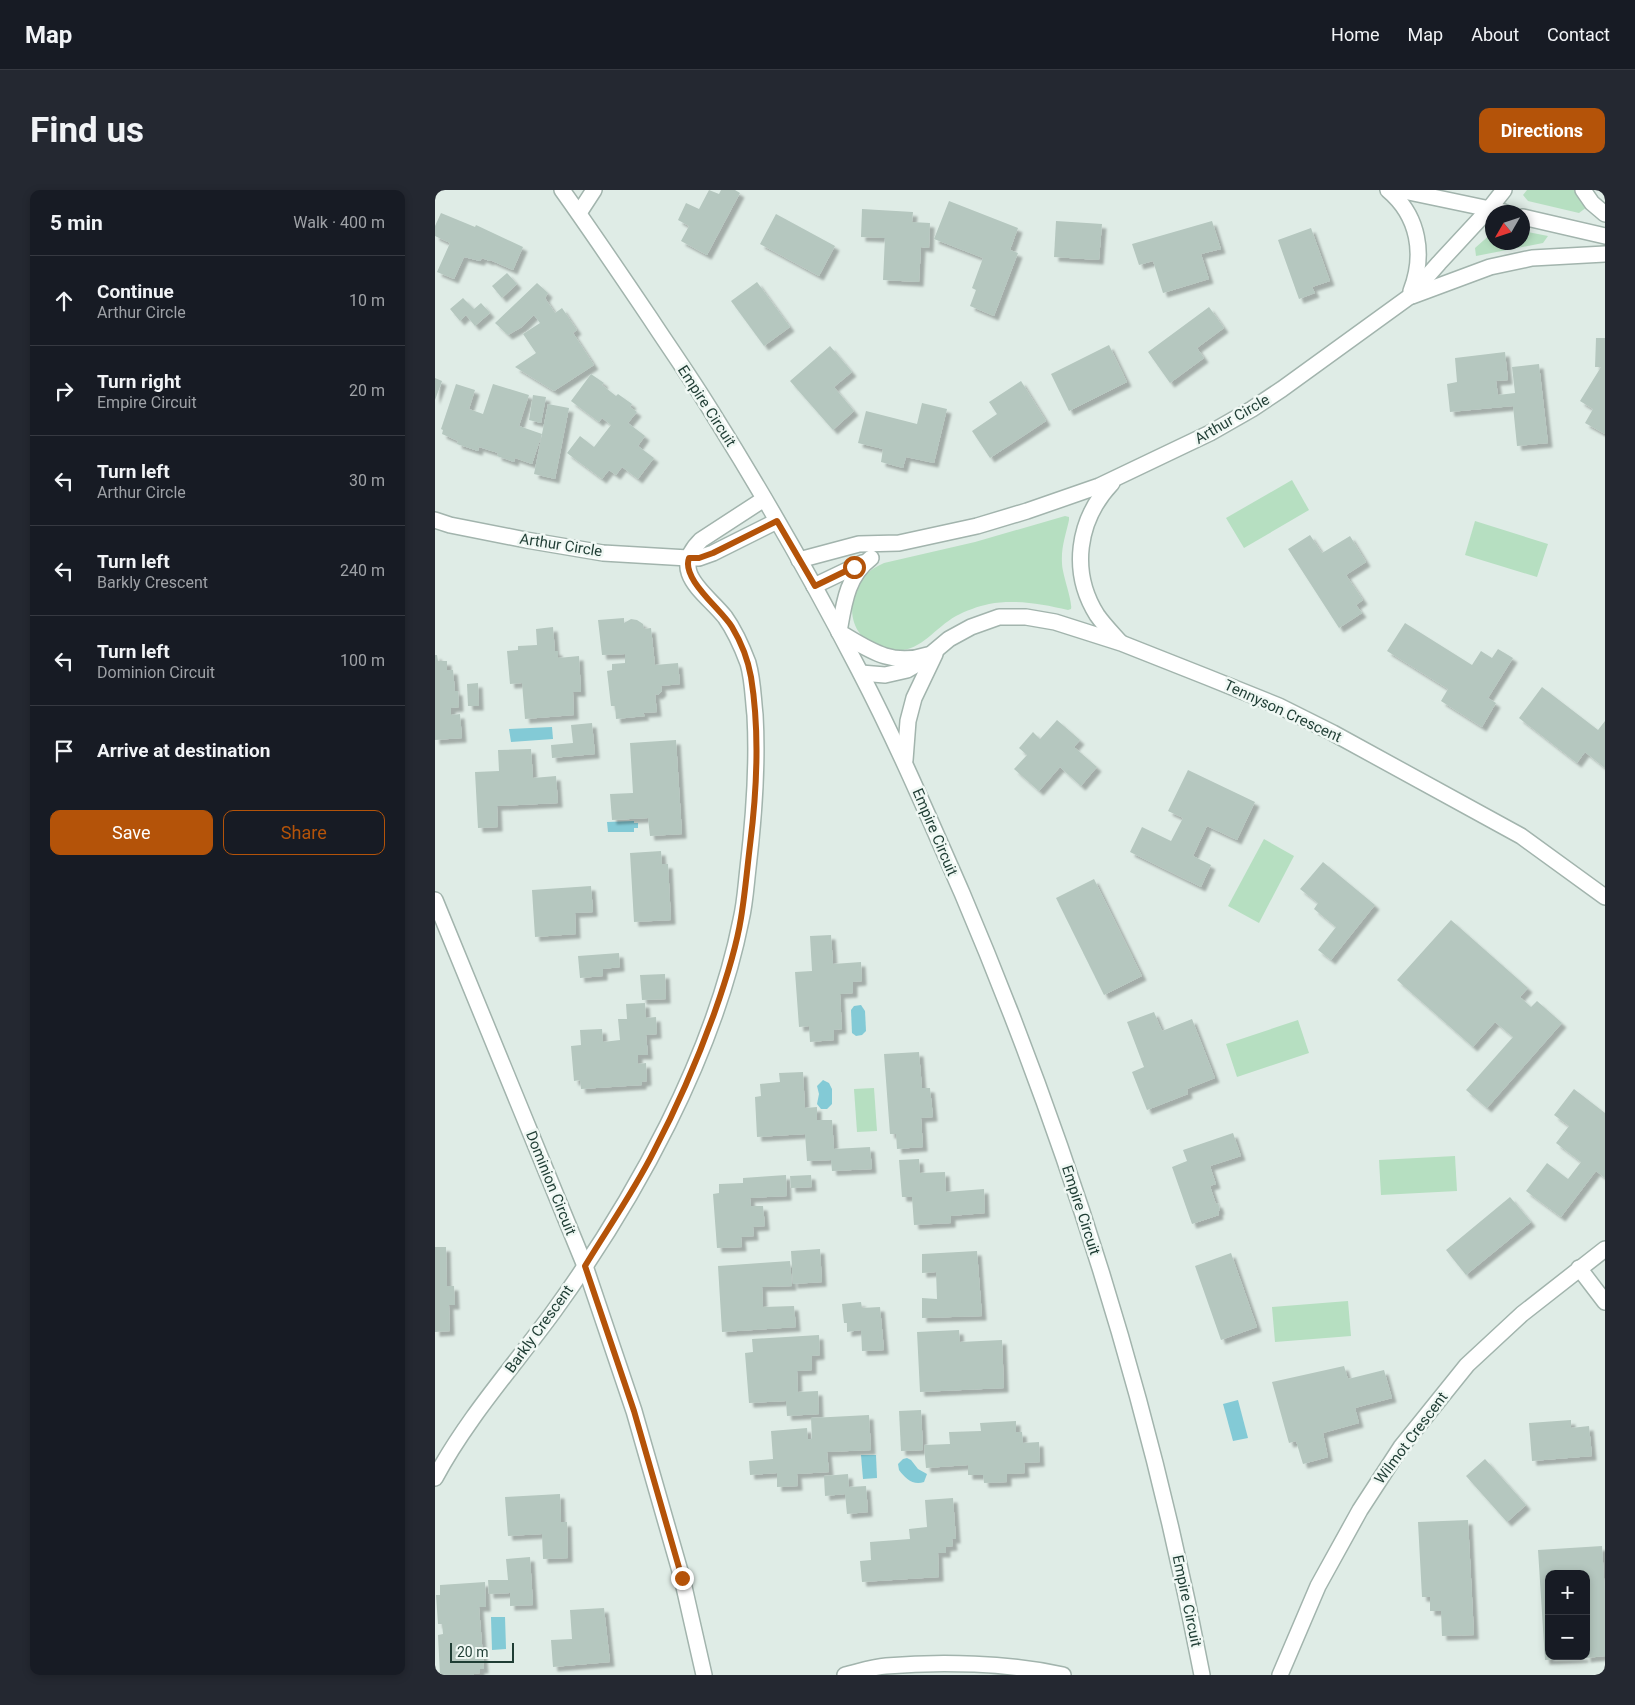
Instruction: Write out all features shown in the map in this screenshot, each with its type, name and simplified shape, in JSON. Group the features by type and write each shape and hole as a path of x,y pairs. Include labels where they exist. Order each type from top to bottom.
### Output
{"street":[{"name":"Empire Circuit","path":"561,190 579,213 712,411 815,586 861,673 905,763 997,976 1049,1112 1087,1225 1129,1364 1176,1548 1202,1675"},
{"path":"579,213 594,190"},
{"path":"1388,190 1400,200 1411,218 1417,237 1418,265 1409,298"},
{"path":"1399,190 1485,208"},
{"name":"Arthur Circle","path":"1499,205 1504,190"},
{"path":"1583,190 1592,203 1605,214"},
{"path":"1530,219 1605,236"},
{"name":"Arthur Circle","path":"799,560 859,544 899,543 977,526 1027,512 1067,499 1117,478 1210,433 1252,409 1409,298 1439,263 1485,222"},
{"path":"1409,298 1490,267 1532,258 1605,254"},
{"path":"1117,478 1098,500 1089,518 1082,539 1080,556 1082,578 1089,600 1102,622 1121,643"},
{"path":"689,558 693,549 701,540 764,499"},
{"name":"Arthur Circle","path":"435,520 450,525 526,540 603,553 689,558 699,558 713,553 777,521"},
{"name":"Arthur Circle","path":"815,586 899,543"},
{"name":"Barkly Crescent","path":"435,1478 460,1437 585,1266 654,1152 702,1048 724,986 741,919 755,809 757,746 751,677 743,650 731,626 691,578 687,570 689,558"},
{"path":"839,632 851,581 858,570 871,558"},
{"name":"Tennyson Crescent","path":"861,673 885,675 900,673 918,664 949,639 987,620 1010,616 1055,622 1121,643 1279,706 1333,733 1521,836 1605,897"},
{"name":"Tennyson Crescent","path":"839,632 878,654 891,658 905,659 918,657 937,650"},
{"name":"Empire Circuit","path":"905,763 908,721 914,698 937,650"},
{"name":"Dominion Circuit","path":"435,900 585,1266 634,1411 682,1578 704,1675"},
{"name":"Wilmot Crescent","path":"1280,1675 1318,1586 1360,1510 1401,1447 1467,1365 1521,1314 1605,1249"},
{"path":"1579,1268 1605,1302"},
{"path":"845,1675 885,1666 947,1664 1007,1667 1063,1675"}],"green space":[{"path":"1527,190 1574,190 1587,207 1579,213 1528,201 1523,195"},
{"path":"1530,232 1548,236 1543,243 1530,246"},
{"path":"1485,239 1485,250 1507,250 1476,256 1475,248"},
{"path":"1292,480 1309,510 1244,548 1226,518"},
{"path":"1065,516 1069,517 1069,520 1063,546 1062,563 1071,609 1019,602 985,605 956,616 923,641 906,650 884,648 871,643 861,635 855,625 852,615 852,603 857,587 870,571 879,565 975,542"},
{"path":"1475,521 1548,544 1537,577 1465,555"},
{"path":"1264,839 1294,856 1259,923 1228,906"},
{"path":"1298,1020 1309,1053 1237,1077 1226,1044"},
{"path":"874,1088 877,1131 857,1132 854,1089"},
{"path":"1455,1156 1457,1191 1381,1195 1379,1160"},
{"path":"1348,1301 1351,1336 1275,1342 1272,1307"}],"water":[{"path":"552,727 553,739 511,742 509,729"},
{"path":"634,821 634,823 638,823 638,828 634,828 634,832 608,832 607,822"},
{"path":"861,1005 865,1011 866,1031 862,1035 856,1036 852,1033 851,1010 854,1006"},
{"path":"823,1080 829,1083 832,1089 832,1104 827,1109 821,1109 817,1104 819,1094 817,1086"},
{"path":"1238,1400 1248,1438 1233,1441 1223,1404"},
{"path":"861,1455 876,1455 877,1478 863,1479"},
{"path":"907,1458 918,1469 927,1474 924,1482 913,1482 899,1470 898,1464"},
{"path":"491,1617 505,1617 506,1649 492,1650"}],"building":[{"path":"709,190 719,194 721,190 735,190 740,193 707,255 681,241 689,226 678,220 686,203 699,209"},
{"path":"949,201 1018,228 1010,250 1018,253 994,316 970,306 976,290 972,288 983,258 934,239"},
{"path":"862,209 913,212 912,222 930,223 929,248 921,247 919,282 883,280 885,238 861,237"},
{"path":"441,213 475,227 476,225 523,247 513,270 490,260 482,258 480,261 464,257 454,279 437,272 450,243 435,236 435,226"},
{"path":"776,214 835,246 819,276 760,244"},
{"path":"1056,221 1102,224 1099,260 1054,257"},
{"path":"1212,221 1221,249 1201,254 1209,279 1163,293 1153,261 1139,265 1132,244"},
{"path":"1311,228 1330,281 1312,287 1315,293 1299,299 1278,240"},
{"path":"507,273 517,284 502,298 492,286"},
{"path":"757,282 790,327 764,346 731,301"},
{"path":"537,283 548,293 545,298 555,313 562,308 577,330 573,333 594,365 554,391 515,367 536,353 523,334 540,323 534,315 522,327 508,335 495,323"},
{"path":"463,298 474,309 481,303 490,313 475,326 466,315 460,321 450,309"},
{"path":"1209,307 1224,328 1197,348 1204,358 1170,383 1148,352"},
{"path":"1596,338 1605,338 1605,434 1585,423 1593,409 1580,401 1601,367 1595,367"},
{"path":"1109,345 1127,382 1069,411 1051,374"},
{"path":"830,346 852,372 834,387 854,411 833,430 790,381"},
{"path":"1505,352 1508,380 1496,381 1498,395 1515,393 1512,367 1539,364 1548,443 1517,446 1513,406 1450,412 1447,384 1457,382 1455,358"},
{"path":"591,374 604,383 602,385 616,396 618,394 632,404 630,407 637,412 628,423 645,436 638,446 654,458 638,479 622,467 616,475 609,470 602,479 567,453 580,436 594,447 611,425 602,418 599,422 571,401"},
{"path":"435,378 442,381 435,400"},
{"path":"1021,381 1046,421 990,458 972,431 997,414 989,402"},
{"path":"456,384 475,390 469,409 483,414 493,384 529,395 519,426 542,434 532,464 515,458 514,462 497,456 498,453 479,447 478,451 457,444 458,441 442,434 443,430 441,429"},
{"path":"533,395 546,397 541,423 529,420"},
{"path":"922,403 947,409 934,463 906,457 903,468 881,462 883,449 858,443 866,411 917,424"},
{"path":"548,404 569,408 555,479 534,474"},
{"path":"1310,535 1322,553 1350,536 1366,562 1346,575 1363,600 1356,605 1362,613 1339,628 1288,549"},
{"path":"624,618 624,623 631,619 637,620 643,624 644,629 651,628 655,665 678,663 680,684 661,686 662,691 658,695 655,694 657,712 643,713 645,716 616,719 615,706 611,706 607,671 612,670 612,664 625,663 625,654 602,655 598,620"},
{"path":"1405,623 1472,665 1481,651 1492,658 1498,649 1513,658 1488,698 1496,703 1482,727 1441,701 1448,689 1387,651"},
{"path":"553,627 555,651 558,651 558,658 579,656 581,692 573,692 574,715 525,719 522,683 510,684 507,651 518,650 518,646 537,645 536,629"},
{"path":"435,655 437,655 438,661 447,661 447,670 453,670 455,691 458,691 459,707 451,708 451,715 460,714 462,738 435,740"},
{"path":"478,683 479,706 468,706 467,684"},
{"path":"1542,687 1598,730 1605,721 1605,768 1585,752 1577,763 1519,718"},
{"path":"1057,720 1080,740 1074,747 1097,767 1081,786 1060,767 1039,791 1014,769 1027,755 1019,748 1033,732 1040,739"},
{"path":"592,723 595,754 552,758 551,745 573,743 571,725"},
{"path":"676,740 682,834 650,836 648,818 612,820 610,794 633,793 630,743"},
{"path":"531,749 533,778 556,776 558,803 497,806 498,827 478,828 475,772 499,771 498,750"},
{"path":"1188,770 1255,802 1237,840 1207,826 1193,856 1211,865 1201,887 1130,852 1142,827 1171,841 1183,818 1168,811"},
{"path":"661,851 662,864 668,864 671,920 634,922 630,853"},
{"path":"1323,862 1375,905 1331,960 1318,950 1336,927 1314,909 1318,903 1300,889"},
{"path":"1094,879 1142,976 1104,995 1056,898"},
{"path":"591,886 593,912 575,913 576,934 535,937 532,890"},
{"path":"1451,920 1528,988 1520,997 1531,1007 1537,1001 1562,1023 1487,1108 1466,1090 1513,1037 1495,1022 1473,1047 1397,980"},
{"path":"831,935 833,964 861,962 862,981 853,982 853,993 840,994 842,1029 834,1030 834,1040 810,1042 809,1026 799,1027 795,972 812,971 810,936"},
{"path":"619,953 620,967 603,969 603,976 580,978 578,956"},
{"path":"665,974 666,999 642,1000 640,975"},
{"path":"645,1003 646,1018 656,1017 657,1034 646,1035 648,1055 638,1055 638,1064 646,1063 647,1081 642,1082 642,1085 581,1089 580,1080 574,1081 571,1046 581,1045 580,1030 602,1029 603,1042 620,1040 618,1019 627,1019 626,1004"},
{"path":"1154,1012 1162,1031 1192,1019 1215,1078 1187,1089 1188,1094 1147,1110 1132,1072 1144,1067 1127,1022"},
{"path":"919,1052 922,1088 930,1088 933,1117 921,1118 923,1147 897,1149 896,1134 890,1134 884,1054"},
{"path":"803,1072 805,1108 817,1107 817,1120 832,1120 834,1149 870,1147 872,1169 832,1171 831,1160 807,1161 805,1134 757,1137 755,1097 761,1096 760,1084 780,1082 779,1073"},
{"path":"1574,1089 1605,1113 1605,1178 1596,1171 1561,1217 1526,1191 1547,1163 1568,1179 1581,1162 1556,1143 1569,1126 1554,1115"},
{"path":"1233,1133 1241,1156 1210,1166 1216,1184 1210,1186 1216,1204 1218,1203 1219,1215 1192,1224 1172,1167 1187,1161 1183,1150"},
{"path":"919,1159 920,1173 945,1172 946,1192 984,1189 985,1213 951,1216 951,1223 914,1225 912,1197 902,1197 899,1160"},
{"path":"786,1175 787,1196 750,1198 751,1206 763,1206 765,1226 753,1227 754,1236 741,1237 742,1247 717,1248 713,1194 719,1193 719,1184 743,1183 743,1178"},
{"path":"811,1175 812,1187 791,1188 790,1176"},
{"path":"1510,1197 1531,1222 1466,1275 1446,1250"},
{"path":"435,1247 446,1247 447,1286 454,1286 455,1305 449,1305 450,1331 435,1332"},
{"path":"820,1249 822,1282 793,1284 791,1251"},
{"path":"977,1251 982,1316 922,1318 922,1298 937,1299 936,1272 922,1273 922,1254"},
{"path":"1231,1253 1257,1327 1221,1340 1195,1266"},
{"path":"790,1261 792,1286 762,1287 763,1307 794,1306 796,1327 722,1332 718,1266"},
{"path":"861,1302 862,1308 880,1307 884,1350 862,1351 861,1330 847,1332 847,1323 844,1323 842,1304"},
{"path":"959,1330 960,1342 1002,1340 1004,1388 920,1392 917,1332"},
{"path":"819,1335 820,1355 812,1356 812,1370 797,1371 798,1392 818,1391 819,1414 787,1416 786,1401 749,1403 745,1353 753,1352 752,1339"},
{"path":"1344,1366 1348,1379 1384,1370 1392,1398 1355,1408 1359,1423 1323,1433 1328,1457 1303,1464 1296,1441 1289,1443 1272,1382"},
{"path":"921,1410 923,1450 901,1451 899,1411"},
{"path":"869,1415 871,1450 827,1452 829,1472 797,1474 798,1486 777,1487 777,1473 750,1475 749,1461 773,1459 771,1431 807,1428 808,1439 812,1439 811,1418"},
{"path":"1571,1420 1571,1428 1589,1426 1592,1456 1532,1461 1529,1423"},
{"path":"1016,1421 1016,1432 1022,1432 1023,1443 1039,1442 1040,1462 1024,1463 1025,1473 1007,1474 1007,1482 984,1483 983,1475 968,1475 968,1465 926,1468 924,1445 950,1444 949,1432 981,1431 980,1423"},
{"path":"1485,1459 1526,1505 1507,1522 1466,1476"},
{"path":"848,1474 849,1487 866,1486 868,1512 847,1514 845,1494 825,1496 824,1476"},
{"path":"560,1494 561,1522 567,1522 568,1558 543,1559 542,1534 508,1536 505,1497"},
{"path":"953,1498 956,1539 952,1539 953,1546 946,1547 946,1553 938,1553 939,1577 862,1582 860,1561 871,1560 870,1542 910,1539 909,1529 927,1527 925,1500"},
{"path":"1468,1520 1474,1635 1442,1636 1441,1611 1430,1611 1430,1597 1422,1597 1418,1522"},
{"path":"1602,1546 1605,1594 1605,1656 1590,1658 1590,1570 1545,1570 1545,1660 1538,1550"},
{"path":"530,1557 533,1605 510,1606 510,1593 489,1594 488,1580 508,1580 506,1559"},
{"path":"485,1582 486,1607 479,1607 484,1669 480,1669 480,1673 474,1675 440,1675 438,1635 443,1634 442,1624 438,1624 436,1595 440,1595 440,1585"},
{"path":"604,1608 610,1662 553,1667 551,1640 572,1639 570,1610"}],"route":[{"path":"682,1578 634,1411 585,1266 654,1152 676,1106 702,1048 724,986 741,919 755,809 757,746 751,677 749,666 737,636 726,618 695,584 687,570 687,562 689,558 706,556 777,521 815,586 854,567"}]}
